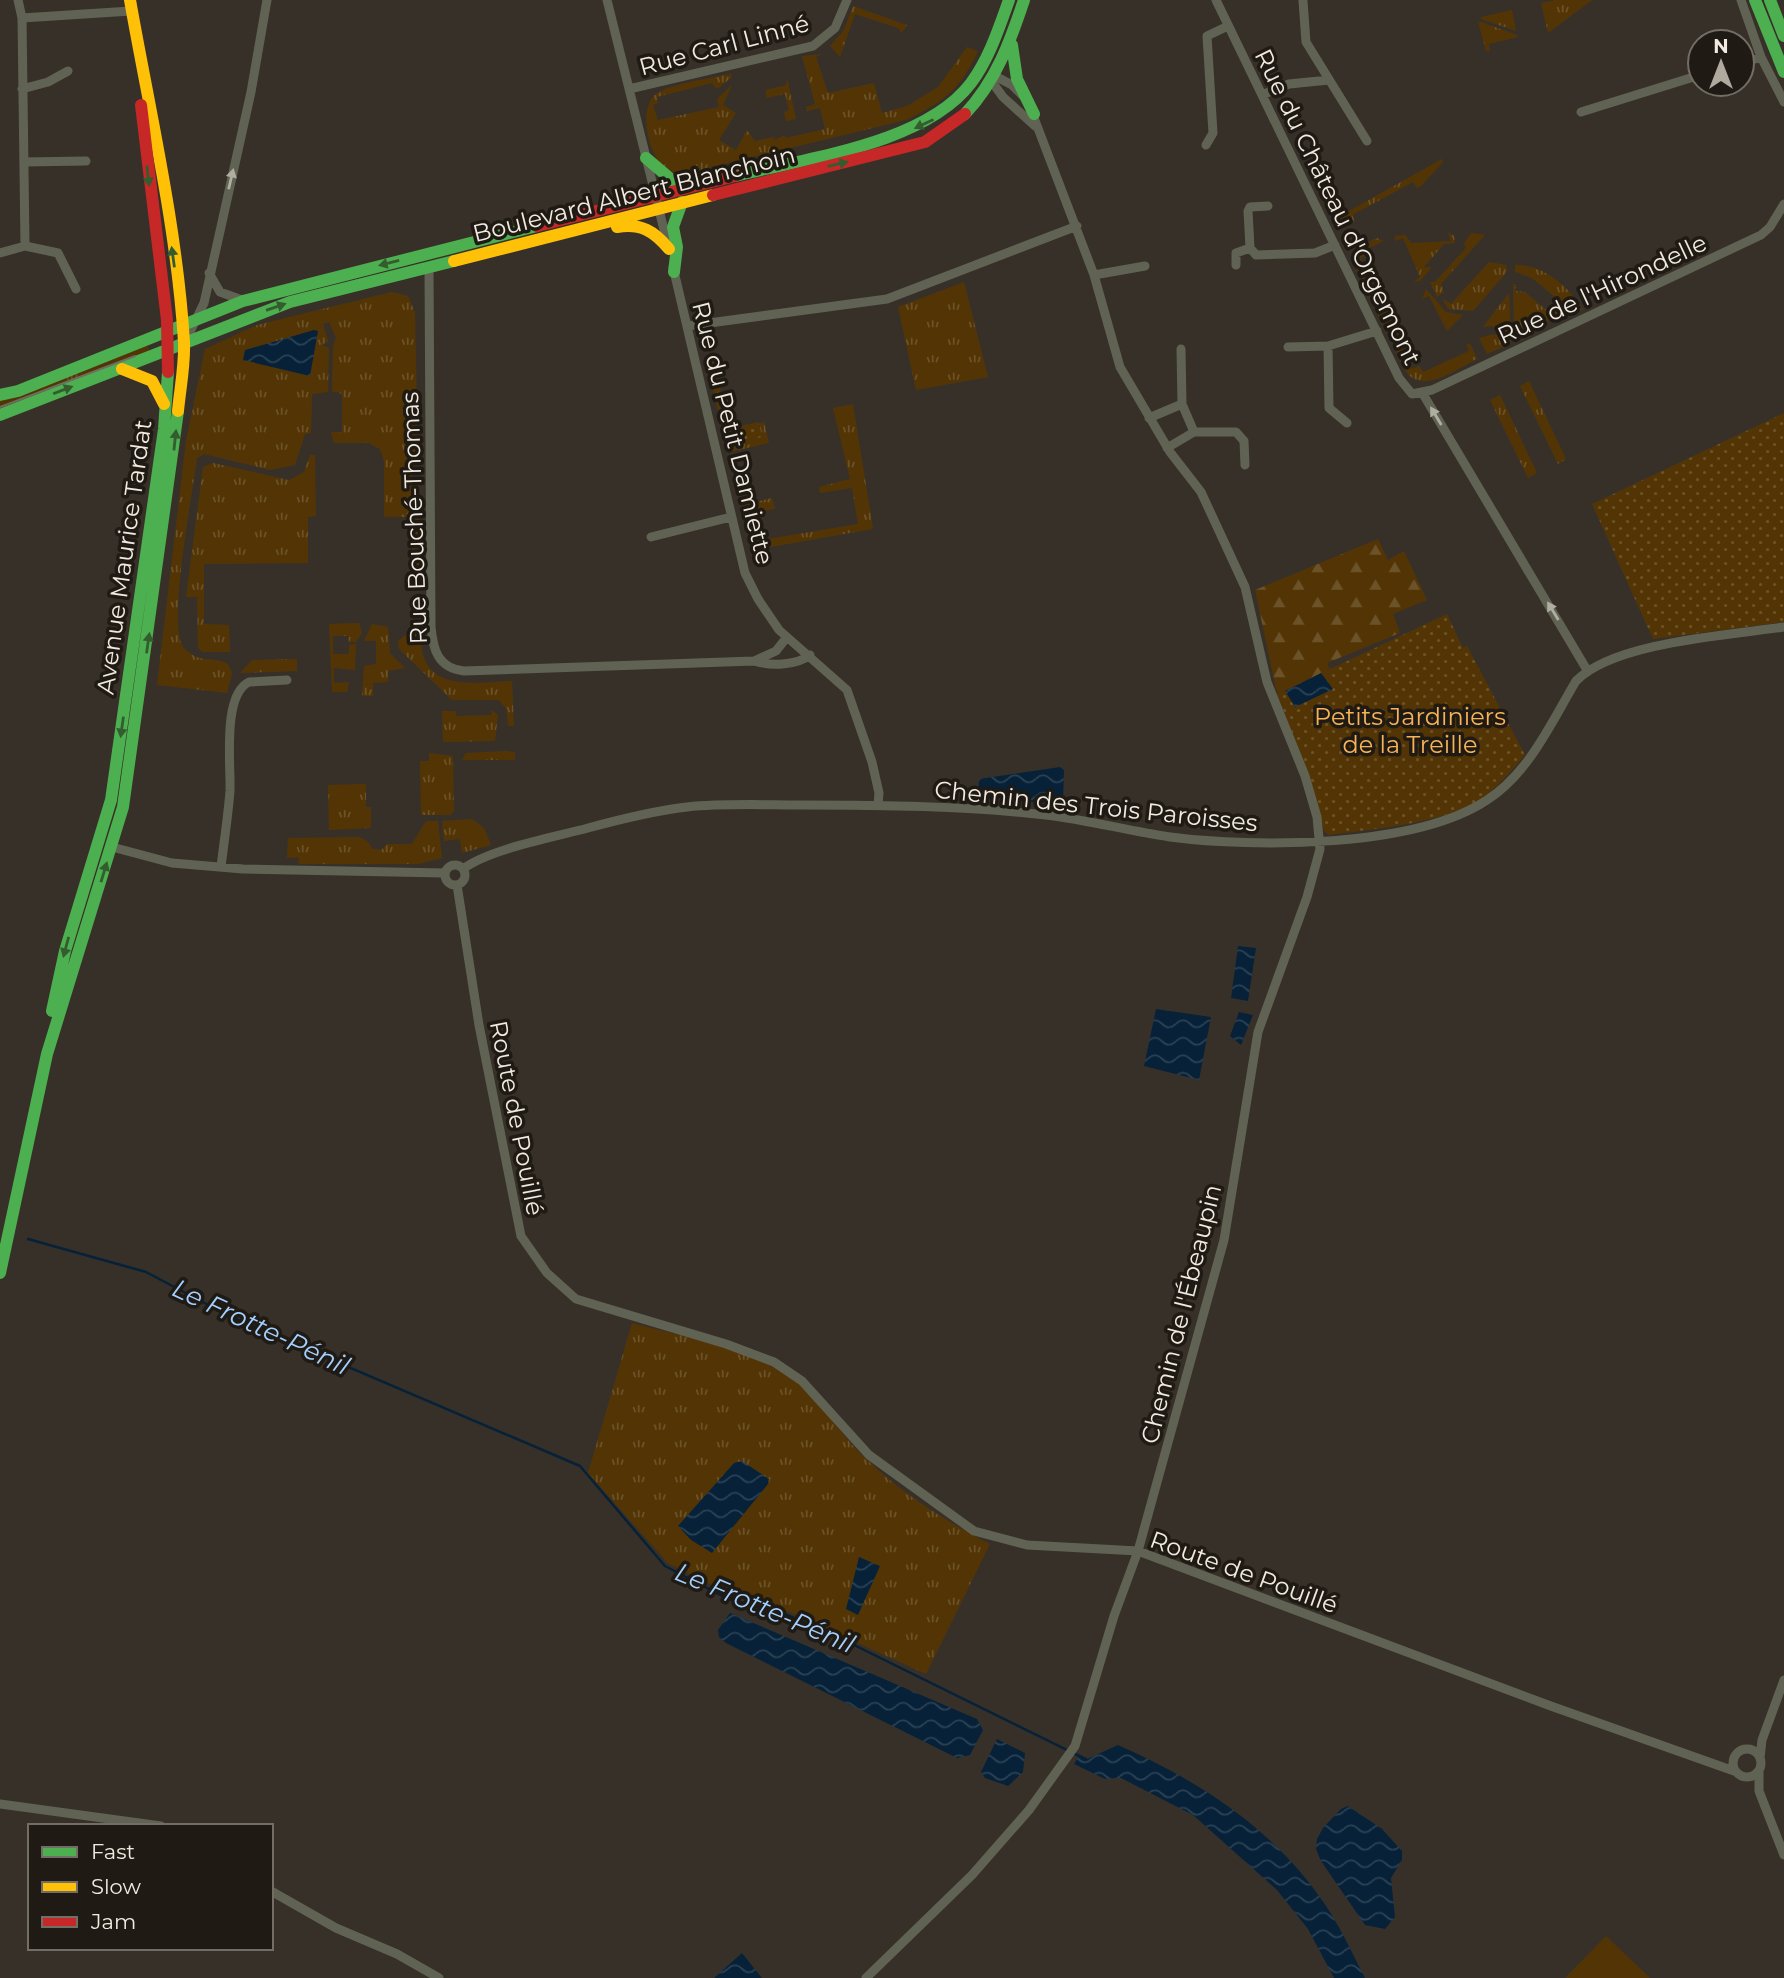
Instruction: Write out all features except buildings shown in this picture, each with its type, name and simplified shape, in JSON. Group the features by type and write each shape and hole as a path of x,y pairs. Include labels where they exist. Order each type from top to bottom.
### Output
{"street":[{"path":"18,0 22,18 25,246"},
{"path":"184,345 198,319 251,92 267,0"},
{"name":"Rue du Petit Damiette","path":"607,0 669,249 731,516 751,586 772,620 844,686 874,770 878,805"},
{"name":"Rue Carl Linné","path":"629,89 813,46 830,34 847,0"},
{"path":"988,77 1000,40 999,27 1009,0"},
{"name":"Boulevard Albert Blanchoin","path":"0,395 243,301 459,245 657,202 682,202 925,142 943,133 966,114 1013,32 1024,0"},
{"name":"Rue du Château d'Orgemont","path":"1216,0 1404,387 1412,394 1423,394 1587,670"},
{"path":"1741,0 1761,57 1784,102"},
{"path":"1755,0 1784,72"},
{"path":"1770,0 1784,36"},
{"path":"1303,1 1306,42 1367,141"},
{"path":"22,18 130,5"},
{"name":"Avenue Maurice Tardat","path":"47,1054 47,1041 65,951 111,800 165,409 168,352 175,327 163,184 130,5"},
{"path":"1206,145 1213,133 1207,36 1228,26"},
{"path":"1013,32 1014,67 1077,226 1094,275 1114,353 1167,448 1201,492 1245,587 1267,682 1305,776 1317,817 1320,842"},
{"path":"1756,58 1761,57"},
{"path":"22,89 48,82 68,71"},
{"path":"988,77 1020,93 1034,114"},
{"path":"988,77 1003,97 1035,126 1047,149"},
{"name":"Boulevard Albert Blanchoin","path":"0,415 168,352 290,302 572,230 741,174 898,135 940,116 988,77"},
{"path":"1581,112 1686,79"},
{"path":"1262,95 1289,84 1329,80"},
{"path":"646,158 673,181 688,181 733,168 741,174"},
{"path":"24,162 86,161"},
{"path":"674,272 677,247 673,227 682,202"},
{"name":"Rue de l'Hirondelle","path":"1423,394 1762,235 1784,204"},
{"path":"1268,206 1250,207 1248,211 1250,248 1256,255 1303,254 1335,246"},
{"path":"572,230 587,234 640,225 662,239 669,249"},
{"path":"687,326 887,299 1077,226"},
{"path":"412,257 423,260 429,267 436,258 459,245"},
{"path":"0,253 25,246 58,253 76,289"},
{"path":"1236,265 1236,253 1250,248"},
{"name":"Rue Bouché-Thomas","path":"429,267 431,627 433,644 441,660 451,668 464,671 754,661 786,663 803,660 810,655"},
{"path":"1094,275 1145,267"},
{"path":"209,273 220,292 243,301"},
{"name":"Avenue Maurice Tardat","path":"47,1054 123,807 174,447 184,345 175,327"},
{"path":"1287,347 1328,346 1377,331"},
{"path":"1328,346 1329,408 1347,423"},
{"path":"1181,349 1182,404 1194,432"},
{"path":"122,369 152,381 159,391 165,409"},
{"path":"1149,418 1182,404"},
{"path":"1167,448 1194,432 1236,432 1244,441 1245,465"},
{"path":"651,537 731,516"},
{"path":"1587,670 1662,645 1784,627"},
{"path":"754,661 776,651 788,637"},
{"name":"Chemin des Trois Paroisses","path":"463,869 470,863 521,846 643,813 690,806 878,805 1045,815 1211,840 1320,842 1414,827 1461,813 1489,799 1520,771 1577,681 1587,670"},
{"path":"222,867 230,788 227,760 236,695 249,682 287,680"},
{"name":"Chemin de l'Ébeaupin","path":"866,1978 972,1875 1069,1759 1077,1741 1114,1616 1138,1552 1224,1240 1258,1032 1307,897 1320,842"},
{"path":"112,847 172,863 222,867 444,873"},
{"path":"451,865 463,869 465,879 457,886 447,883 444,873 451,865"},
{"name":"Route de Pouillé","path":"457,886 479,1026 521,1236 560,1287 576,1299 605,1310 746,1350 783,1367 813,1392 869,1455 974,1531 1027,1545 1138,1552 1556,1708 1734,1771"},
{"path":"1,1267 47,1054"},
{"path":"1784,1679 1762,1740 1759,1771 1759,1791 1784,1855"},
{"path":"1719,1764 1762,1740"},
{"path":"1749,1749 1760,1758"},
{"path":"1733,1758 1734,1771 1759,1791"},
{"path":"1744,1777 1759,1771"},
{"path":"0,1804 146,1824"},
{"path":"273,1892 336,1928 397,1954 439,1978"}],"green space":[{"path":"1556,0 1592,0 1548,33 1541,3"},
{"path":"853,6 907,25 902,33 898,28 855,14 840,57 830,46 844,30"},
{"path":"1512,10 1516,31 1481,19 1481,17"},
{"path":"1478,21 1517,37 1489,44 1490,51 1486,51"},
{"path":"967,47 978,51 957,85 940,101 906,120 687,173 666,169 650,144 646,121 650,101 662,90 671,87 731,74 732,77 717,89 712,83 657,97 658,103 653,105 658,120 719,107 717,99 732,85 723,105 736,113 719,140 736,150 747,130 755,141 774,137 775,140 785,135 786,138 825,129 820,108 807,111 806,107 815,104 802,56 823,54 816,57 828,93 874,83 882,113 907,106 938,87"},
{"path":"787,78 796,119 786,121 784,112 789,110 785,94 766,98 766,90 786,85"},
{"path":"1442,159 1443,162 1421,186 1417,188 1413,182 1352,215 1355,221 1343,224 1333,220"},
{"path":"1448,232 1454,236 1455,243 1444,244 1424,267 1432,267 1420,281 1414,282 1420,277 1403,238 1395,241 1395,236 1405,235 1411,243 1451,241"},
{"path":"1471,233 1485,235 1441,284 1444,292 1437,297 1430,282 1435,282 1466,248 1464,244"},
{"path":"1377,238 1384,241 1366,249 1367,255 1360,258 1412,369 1419,366 1423,372 1469,351 1466,343 1471,345 1477,359 1432,380 1414,379 1407,373 1352,260 1369,242"},
{"path":"1489,262 1506,265 1507,272 1473,311 1448,309 1442,298 1451,304"},
{"path":"1515,265 1545,272 1570,292 1583,309 1573,312 1532,278 1515,272"},
{"path":"964,282 988,377 916,390 898,307"},
{"path":"1513,284 1516,284 1515,291 1525,292 1551,314 1552,307 1561,317 1540,324 1538,321 1514,332"},
{"path":"1426,289 1446,312 1463,315 1447,331 1429,296 1422,299"},
{"path":"392,292 408,296 415,312 418,465 412,465 412,479 418,479 419,487 421,582 412,578 412,517 384,517 384,461 380,449 369,443 334,443 331,432 342,432 342,395 332,392 333,346 336,338 329,322 323,324 328,341 322,345 329,348 328,392 312,394 311,433 305,434 295,465 270,470 204,454 197,458 179,588 179,636 184,648 195,656 228,664 232,673 227,693 157,685 186,441 205,349 257,325"},
{"path":"1509,293 1511,334 1496,331 1493,326 1483,327"},
{"path":"1494,334 1509,337 1511,343 1487,354 1479,338"},
{"path":"146,343 150,352 0,409 0,400"},
{"path":"713,360 725,408 718,410 706,361"},
{"path":"1529,381 1566,459 1558,464 1520,386"},
{"path":"1500,395 1537,473 1528,478 1490,400"},
{"path":"853,404 873,529 753,550 740,498 746,497 748,504 772,498 775,509 749,513 756,541 858,524 852,488 820,493 819,487 850,479 833,408"},
{"path":"725,409 733,443 762,437 759,424 764,422 769,443 729,452 718,411"},
{"path":"1784,413 1784,622 1653,639 1592,504"},
{"path":"758,422 762,437 733,443 730,429"},
{"path":"310,455 315,455 316,516 308,517 308,563 204,564 204,624 229,625 230,652 203,652 198,648 197,597 186,597 203,467 213,463 289,480 304,472"},
{"path":"1378,539 1388,560 1404,551 1427,600 1393,614 1400,633 1327,663 1347,710 1296,730 1276,689 1255,590"},
{"name":"Petits Jardiniers de la Treille","path":"1447,614 1463,648 1467,646 1525,755 1494,788 1467,807 1409,824 1329,835 1324,831 1309,776 1277,694"},
{"path":"359,623 362,633 356,642 349,642 348,636 333,636 333,654 349,654 349,645 356,644 355,670 334,668 334,683 349,682 347,692 332,692 329,624"},
{"path":"372,624 388,627 390,653 405,668 388,671 388,682 373,683 373,696 362,696 364,666 376,664 376,641 364,641"},
{"path":"412,630 421,637 423,655 429,668 439,676 466,683 512,681 514,726 508,726 507,710 499,700 452,700 399,649 398,641"},
{"path":"297,659 297,671 240,673 252,660"},
{"path":"492,710 498,715 495,741 443,742 442,711 456,711 456,716 491,715"},
{"path":"429,753 453,756 454,811 450,815 421,815 420,761 429,761"},
{"path":"466,753 515,753 515,760 462,760"},
{"path":"366,784 366,807 371,807 371,828 329,830 328,785"},
{"path":"472,819 484,828 491,845 462,853 460,839 444,841 442,821"},
{"path":"426,821 438,821 442,858 418,864 299,864 298,857 287,858 288,838 359,837 367,841 373,849 381,850 387,844 412,844"},
{"path":"632,1323 750,1355 785,1373 816,1401 852,1445 891,1481 956,1526 990,1544 926,1674 790,1612 728,1593 668,1563 588,1473"},
{"path":"1606,1936 1650,1978 1565,1978"}],"water":[{"path":"318,331 310,376 243,360 245,350"},
{"path":"1321,673 1333,689 1295,707 1285,691"},
{"path":"1060,767 1064,770 1063,804 978,798 979,779"},
{"path":"1238,946 1256,948 1248,1001 1231,998"},
{"path":"1156,1009 1211,1017 1199,1080 1144,1066"},
{"path":"1239,1012 1253,1015 1241,1045 1230,1036"},
{"path":"742,1461 769,1479 768,1484 712,1553 691,1540 678,1526 734,1463"},
{"path":"859,1557 880,1566 858,1615 846,1609"},
{"path":"730,1613 977,1719 983,1730 970,1755 957,1758 726,1643 719,1637 718,1630"},
{"path":"997,1739 1025,1753 1023,1772 1008,1786 985,1778 981,1772"},
{"path":"1118,1745 1205,1791 1232,1809 1282,1852 1304,1876 1330,1912 1365,1978 1334,1978 1308,1929 1277,1890 1193,1815 1121,1778 1105,1779 1074,1764 1079,1756 1085,1760"},
{"path":"1348,1806 1382,1829 1402,1851 1402,1860 1391,1878 1395,1917 1385,1929 1365,1925 1321,1861 1316,1849 1317,1839 1323,1828 1341,1809"},
{"path":"742,1953 762,1978 714,1978"}],"waterway":[{"name":"Le Frotte-Pénil","path":"28,1239 146,1272 229,1316 580,1466 665,1566 726,1598 787,1615 846,1641 1067,1750"},
{"name":"Le Frotte-Pénil","path":"1073,1753 1086,1759"}],"tram line":[{"path":"0,407 135,356"}],"traffic: fast":[{"path":"735,176 862,146 925,121 951,104 971,83 988,54 1009,0"},
{"path":"965,114 994,75 1024,0"},
{"path":"1755,0 1784,72"},
{"path":"1770,0 1784,36"},
{"path":"1012,45 1017,79 1034,114"},
{"path":"646,158 673,181 692,180"},
{"path":"674,272 677,247 673,227 682,202"},
{"path":"0,395 18,391 243,301 537,226"},
{"path":"0,415 290,302 454,261"},
{"path":"52,1011 65,951 111,800 164,429 168,372"},
{"path":"0,1273 47,1054 123,807 178,411"}],"traffic: slow":[{"path":"130,0 175,256 184,351 178,411"},
{"path":"454,261 713,195"},
{"path":"617,227 640,227 658,237 669,249"},
{"path":"122,369 152,381 164,404"}],"traffic: jam":[{"path":"141,105 167,320 168,372"},
{"path":"713,195 925,142 965,114"},
{"path":"537,226 735,176"}]}
